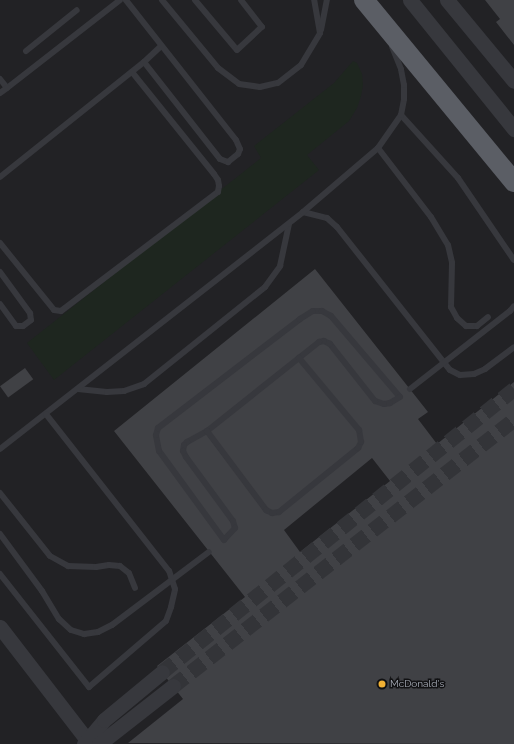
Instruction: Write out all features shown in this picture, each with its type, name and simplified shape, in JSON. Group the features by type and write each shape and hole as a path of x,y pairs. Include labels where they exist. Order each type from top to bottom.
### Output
{"highway":[{"path":"371,8 514,182"}],"street":[{"path":"410,0 514,129"},
{"path":"447,0 514,81"},
{"path":"0,627 90,744"},
{"path":"84,744 104,720 162,672"},
{"path":"99,744 173,686"}],"lane":[{"path":"0,93 120,0"},
{"path":"126,0 236,140 240,150 238,154 228,162 220,159 144,62"},
{"path":"162,0 218,68 239,84 260,87 278,83 301,65 320,33 327,0"},
{"path":"195,0 237,50 262,27 241,0"},
{"path":"314,0 320,33"},
{"path":"0,449 288,224 378,148 401,115 404,85 401,69 371,8"},
{"path":"26,51 77,10"},
{"path":"0,177 132,72 161,46"},
{"path":"0,243 54,310 60,311 218,192 218,180 214,174 132,72"},
{"path":"0,79 7,88"},
{"path":"401,115 458,178 514,260"},
{"path":"378,148 431,217 448,245 452,263 451,307 457,318 466,326 477,326 488,317"},
{"path":"303,212 327,218 337,227 450,370 460,374 474,374 485,369 514,347"},
{"path":"78,388 107,392 124,392 144,384 265,287 280,266 288,224"},
{"path":"0,272 28,309 32,316 31,320 23,326 16,326 0,304"},
{"path":"410,389 510,311 514,306"},
{"path":"313,312 322,312 331,316 400,397 390,403 384,404 375,401 330,344 324,341 319,342 299,358 207,430 184,445 183,451 186,457 233,521 235,528 224,540 159,451 156,435 158,428 165,422 294,324 313,312"},
{"path":"207,430 266,510 272,513 279,512 358,448 361,442 359,430 299,358"},
{"path":"0,574 89,687 166,621 171,607 175,589 169,571 46,414"},
{"path":"0,493 50,556 68,566 96,568 109,565 120,566 129,573 135,588"},
{"path":"0,534 42,591 59,619 71,630 84,634 98,632 112,625 209,552"}],"shaded area":[{"path":"0,0 514,0 514,744 0,744"},
{"path":"353,61 357,63 362,74 363,85 361,96 357,108 349,121 307,155 319,170 54,380 27,343 261,158 254,146 334,83"}],"building":[{"path":"485,0 514,0 514,45 496,22 500,19"},
{"path":"315,269 428,412 418,419 437,444 514,382 514,744 128,743 183,699 157,666 245,597 114,431","holes":["372,458 390,481 300,552 284,530"]},
{"path":"25,368 33,379 8,398 0,386"}],"tunnel":[{"path":"162,672 514,389"},
{"path":"173,686 514,420"}],"place":[{"name":"McDonald's","path":"382,684"}]}
